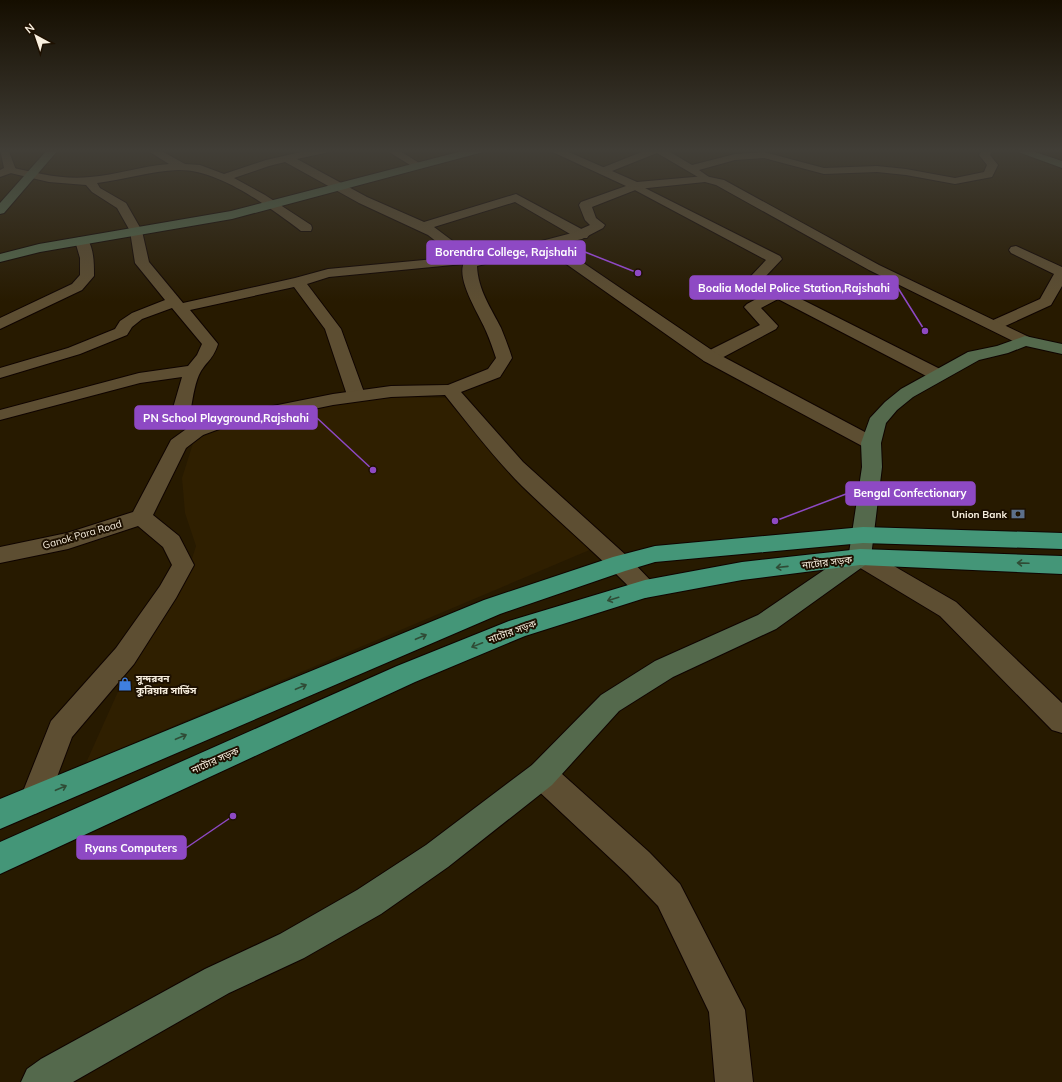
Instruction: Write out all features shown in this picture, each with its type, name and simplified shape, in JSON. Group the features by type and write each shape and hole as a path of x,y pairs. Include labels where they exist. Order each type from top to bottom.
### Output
{"highway":[{"path":"0,814 492,607 621,563 655,554 862,546 1062,541"},
{"name":"নাটোর সড়ক","path":"0,858 406,674 518,628 645,589 862,546 1062,565"}],"main road":[{"path":"0,210 4,199"},
{"path":"0,258 39,248 232,215 290,199"},
{"path":"40,1082 54,1072 118,1035 217,981 292,946 368,902 437,856 542,775 610,703 664,668 767,622 862,546 872,467 871,443 877,422 891,406 907,393 974,356 1002,350 1025,340 1062,349"}],"street":[{"path":"111,199 122,206 136,231 142,263 210,344 205,357 193,370 184,396 182,408 196,431"},
{"path":"265,199 306,228"},
{"path":"35,799 61,730 125,656 168,592 183,565 171,542 141,517 178,444 196,431 218,423 356,395 425,389 450,390 494,373 504,358 493,330 481,308 470,277 468,262 453,245 425,226 364,199"},
{"path":"425,226 511,199"},
{"path":"519,199 582,235"},
{"path":"0,373 81,348 120,332 126,324 138,316 177,305 298,282 328,272 468,262 582,235 599,225 591,220 585,205 601,199"},
{"path":"661,199 775,259 758,276 763,286 938,375"},
{"path":"751,199 876,269 934,298 997,324 1025,340"},
{"path":"0,324 77,286 87,276 87,258 82,241"},
{"path":"547,244 710,357 871,443"},
{"path":"997,324 1046,302 1062,272 1016,250"},
{"path":"298,282 333,330 356,395"},
{"path":"710,357 770,326 752,307 778,293"},
{"path":"1,415 139,378 193,370"},
{"path":"450,390 481,428 539,490 621,563 645,589"},
{"name":"Ganok Para Road","path":"0,555 68,541 141,517"},
{"path":"862,546 948,610 1062,721"},
{"path":"542,775 638,863 669,895 726,1010 734,1082"}],"shaded area":[{"path":"393,397 448,398 592,549 86,763 134,656 184,584 196,546 185,513 182,478 194,440 206,433 318,404"}],"place":[{"name":"Borendra College, Rajshahi","path":"638,273"},
{"name":"Boalia Model Police Station,Rajshahi","path":"925,331"},
{"name":"PN School Playground,Rajshahi","path":"373,470"},
{"name":"Union Bank","path":"1018,514"},
{"name":"Bengal Confectionary","path":"775,521"},
{"name":"সুন্দরবন কুরিয়ার সার্ভিস","path":"125,684"},
{"name":"Ryans Computers","path":"233,816"}]}
